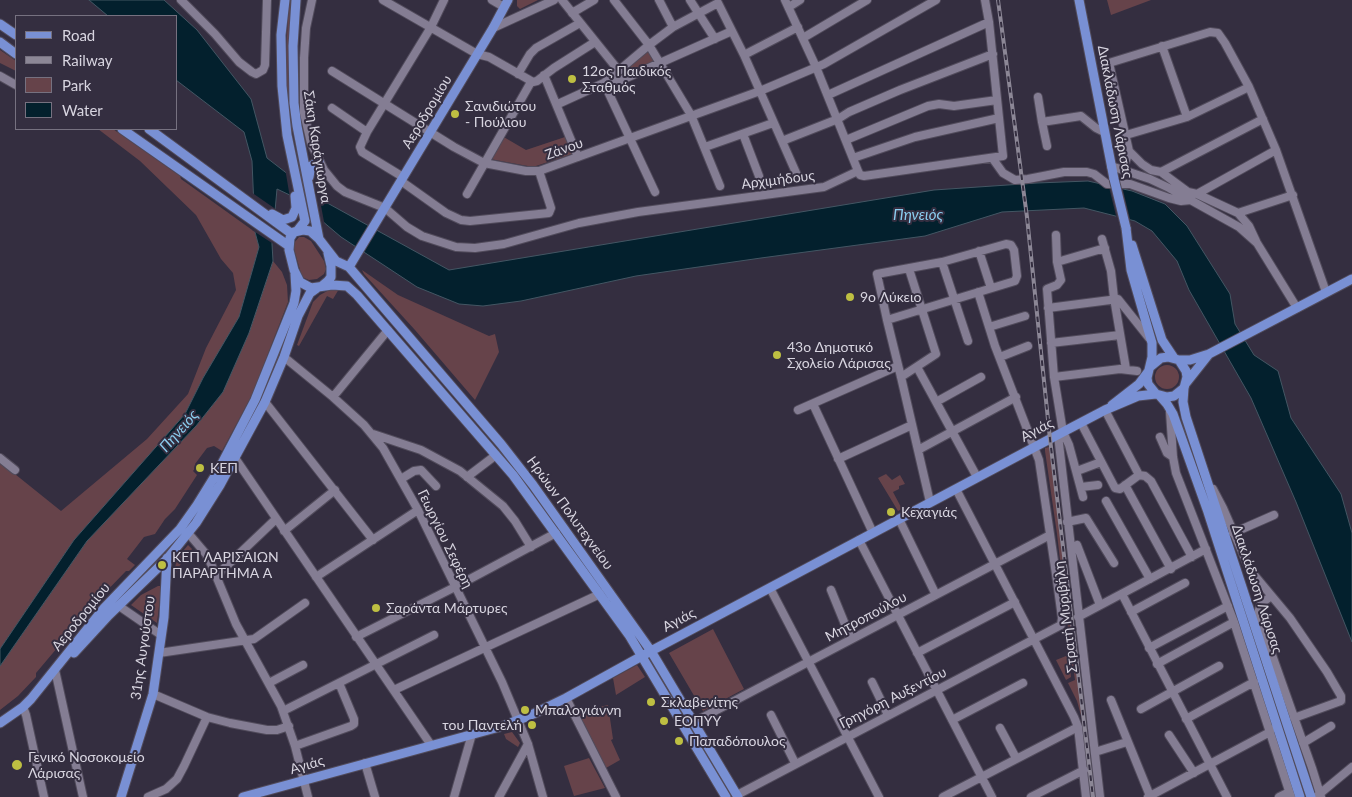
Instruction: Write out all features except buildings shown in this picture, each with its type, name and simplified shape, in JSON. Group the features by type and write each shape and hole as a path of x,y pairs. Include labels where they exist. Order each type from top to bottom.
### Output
{"main road":[{"name":"Σάκη Καράγιωργα","path":"285,0 281,34 281,73 286,130 305,221 295,232"},
{"name":"Σάκη Καράγιωργα","path":"296,0 292,51 294,103 318,234"},
{"name":"Διακλάδωση Λάρισας","path":"1080,0 1104,132 1126,228 1165,346 1186,370 1184,409 1266,664 1317,796"},
{"name":"Αεροδρομίου","path":"340,285 350,278 351,272 349,267 493,28 506,3"},
{"path":"0,24 15,34"},
{"path":"0,42 15,53"},
{"path":"123,130 289,246"},
{"path":"150,130 259,210 295,232 308,230 318,234 328,251 331,263 330,277 328,281 319,287"},
{"path":"308,173 311,166 319,161"},
{"path":"280,222 294,214 296,178"},
{"name":"Διακλάδωση Λάρισας","path":"1126,228 1131,270 1152,350 1148,384 1170,408 1208,512 1300,797"},
{"path":"295,232 289,246 295,274 303,284 311,288 340,285"},
{"name":"Ηρώων Πολυτεχνείου","path":"328,251 338,262 349,267 502,444 533,485 651,651 738,796"},
{"name":"Αεροδρομίου","path":"58,667 104,608 190,516 207,489 255,400 294,303 296,291 295,274"},
{"path":"1149,369 1161,358 1190,360 1209,354 1352,279"},
{"name":"Ηρώων Πολυτεχνείου","path":"340,285 348,287 358,295 496,455 556,533 642,656 726,797"},
{"name":"Αεροδρομίου","path":"58,667 71,657 189,534 220,485 265,402 301,309 310,293 319,287"},
{"path":"1158,395 1174,396 1185,386 1209,354"},
{"name":"Αγιάς","path":"1105,410 1139,384 1149,369"},
{"name":"Αγιάς","path":"243,797 519,720 566,698 1105,410 1138,396 1158,395"},
{"path":"166,543 167,559"},
{"name":"31ης Αυγούστου","path":"121,797 153,694 161,635 167,559"},
{"path":"0,723 23,708 58,667"}],"street":[{"path":"181,0 215,34 239,62 256,74 263,70 265,66 267,0"},
{"name":"Σάκη Καράγιωργα","path":"312,0 304,47 304,102 308,132 319,161 331,180 356,198 384,209 416,233 450,246 483,248 517,241"},
{"path":"383,0 477,54 489,56 531,82 537,81 595,42"},
{"path":"444,0 431,27 360,144 360,150 446,213 461,220 470,221 549,213 551,208 539,171"},
{"path":"492,0 506,3"},
{"path":"493,28 554,0"},
{"path":"562,0 619,71"},
{"path":"572,13 594,0"},
{"path":"659,0 673,28"},
{"path":"690,0 715,39"},
{"path":"800,0 787,4 828,95 858,171 860,175 864,176 1002,157 990,22 985,0"},
{"path":"803,38 866,0"},
{"name":"Ζάνου","path":"332,71 454,147 484,163 526,171 539,171 760,91 824,64 936,0"},
{"path":"617,1 660,64 691,115 720,186"},
{"path":"605,85 648,46 673,28 718,3 744,55 797,175"},
{"path":"828,95 990,22"},
{"path":"518,74 530,54 536,48 580,23"},
{"path":"744,55 798,27"},
{"path":"558,104 660,64 732,31"},
{"path":"1123,170 1129,151 1108,63 1215,32 1221,36 1225,43 1249,87 1264,120 1326,292"},
{"path":"1162,46 1187,117"},
{"path":"782,141 838,119 900,90 993,54"},
{"path":"544,75 558,104 578,157"},
{"path":"0,76 15,84"},
{"path":"467,194 531,82"},
{"path":"605,85 655,192"},
{"path":"1126,135 1187,117 1249,87"},
{"path":"1038,97 1047,146"},
{"path":"846,140 928,106 939,104 954,106 997,100"},
{"path":"332,108 367,132"},
{"path":"1042,122 1081,116 1104,132"},
{"path":"853,158 915,137 999,118"},
{"path":"1161,172 1264,120"},
{"path":"705,147 773,123"},
{"path":"743,134 758,176"},
{"path":"1197,194 1276,150"},
{"path":"1129,151 1145,166 1161,172 1188,192 1197,194 1238,214 1249,226 1257,243 1297,308"},
{"path":"993,159 1003,173 1015,180 1064,172 1087,172 1094,174 1107,184 1130,184 1169,198 1181,201 1191,200"},
{"path":"1111,166 1150,179 1191,200 1239,227 1257,243"},
{"name":"Αρχιμήδους","path":"517,241 579,224 638,212 824,187 858,171"},
{"path":"1238,214 1292,195"},
{"path":"1056,235 1060,283 1047,289 1054,377 1060,433 1070,445 1082,497"},
{"path":"1102,239 1111,271 1126,368"},
{"path":"888,320 1014,281 1017,276 1016,256 1010,245 1006,244 942,262 877,274 930,502"},
{"path":"1057,262 1105,248"},
{"path":"978,251 991,288"},
{"path":"942,262 968,342"},
{"path":"901,377 936,354 909,268"},
{"path":"978,292 1000,357 1040,460 1050,535"},
{"path":"1048,308 1114,298 1122,302 1150,339"},
{"path":"989,327 1025,316"},
{"path":"333,397 388,330"},
{"path":"1051,343 1120,334"},
{"path":"1000,357 1028,346"},
{"name":"Γεωργίου Σεφέρη","path":"284,357 333,397 372,434 383,448 418,510 486,648 519,720 543,797"},
{"path":"798,410 898,366"},
{"path":"917,366 977,477"},
{"path":"1054,377 1126,368 1137,371"},
{"path":"936,402 981,377"},
{"path":"918,450 1016,397"},
{"path":"265,402 373,540"},
{"path":"813,404 873,533"},
{"path":"1170,408 1173,458 1176,472 1234,622 1290,795 1279,797"},
{"path":"1105,410 1139,475"},
{"path":"1081,423 1115,488 1120,489 1139,475 1145,476 1151,481 1192,557"},
{"path":"838,459 912,425"},
{"name":"Στρατή Μυριβήλη","path":"1060,433 1067,522 1100,797"},
{"path":"372,434 421,450 451,465 468,477 508,512 531,547"},
{"path":"1160,436 1167,453 1173,458"},
{"path":"468,477 496,455"},
{"path":"0,458 15,470"},
{"path":"235,458 431,745"},
{"path":"1077,471 1101,462"},
{"path":"401,479 414,471 421,470 436,486"},
{"path":"1205,475 1223,508 1250,570 1290,618 1341,696 1341,700 1338,702 1294,718"},
{"path":"1081,487 1098,485"},
{"path":"1125,486 1170,569"},
{"path":"956,489 1072,712 1078,727 1086,797"},
{"path":"284,531 335,490"},
{"path":"1106,501 1150,580"},
{"path":"316,577 418,510"},
{"path":"1233,533 1274,515"},
{"path":"1067,522 1086,518 1114,563"},
{"path":"217,574 276,519"},
{"path":"899,519 936,595"},
{"path":"356,637 556,533"},
{"path":"189,534 206,554 217,574 236,624 283,712 295,746 308,797"},
{"name":"Μητροπούλου","path":"694,722 1050,535"},
{"name":"Γρηγόρη Αυξεντίου","path":"738,796 847,736 1061,625 1062,618 1050,535"},
{"path":"859,540 992,797"},
{"path":"1078,545 1100,605"},
{"path":"1078,617 1206,550"},
{"path":"1131,612 1185,583"},
{"path":"770,588 879,797"},
{"path":"831,590 852,639"},
{"path":"394,690 600,594"},
{"path":"1122,594 1227,797"},
{"path":"1271,596 1261,604 1258,613 1303,743 1317,796 1352,767"},
{"path":"917,653 1015,602"},
{"path":"159,653 254,639 305,603"},
{"path":"119,606 161,635"},
{"path":"1149,648 1228,606"},
{"path":"1157,664 1234,622"},
{"path":"283,712 434,635"},
{"path":"1266,664 1281,681"},
{"path":"269,683 303,665"},
{"path":"1141,710 1219,666"},
{"path":"58,667 83,797"},
{"path":"872,682 888,715"},
{"path":"1186,719 1254,682"},
{"path":"295,746 354,724 354,718 339,683"},
{"path":"952,720 1023,683"},
{"path":"153,694 207,717 267,730 289,726"},
{"path":"566,698 616,797"},
{"path":"1111,700 1149,797 1270,732 1274,715"},
{"path":"23,708 44,797"},
{"path":"771,715 796,763"},
{"path":"148,797 166,789 177,778 207,717"},
{"path":"1303,743 1331,726"},
{"path":"943,797 1078,727"},
{"path":"1000,728 1016,758"},
{"path":"454,797 472,734"},
{"path":"1169,735 1194,773"},
{"path":"1095,752 1127,742"},
{"path":"499,797 528,744"},
{"path":"365,763 375,797"},
{"path":"1031,797 1084,770"}],"green space":[{"path":"289,0 292,0 288,59 294,131 290,132 285,72"},
{"path":"517,0 538,0 520,9 517,6"},
{"path":"1107,0 1151,0 1111,15"},
{"path":"0,50 15,60 15,70 0,63"},
{"path":"648,50 656,63 614,80 614,78"},
{"path":"99,130 114,130 255,232 259,247 239,317 203,378 185,414 74,540 0,649 0,462 61,511 147,439 188,394 206,348 236,290 233,273 221,259 196,215 140,161"},
{"path":"502,136 526,150 568,136 575,153 533,167 490,159"},
{"path":"299,237 304,237 311,241 324,261 326,269 324,274 317,279 309,280 302,277 294,249 294,243"},
{"path":"273,261 282,272 287,285 288,302 252,395 222,451 214,446 207,448 195,464 197,466 193,471 197,475 175,509 165,519 155,534 144,537 127,559 135,565 129,571 126,571 96,602 36,673 36,677 18,696 0,710 0,666 87,541 196,426 223,392 249,333"},
{"path":"362,270 398,295 489,336 495,334 499,352 475,400 364,274"},
{"path":"331,289 339,289 333,299 327,296 299,346 297,345 313,302 320,295"},
{"path":"1167,365 1176,368 1179,377 1176,386 1167,389 1158,386 1155,377 1158,368"},
{"path":"1049,447 1082,719 1077,701 1068,683 1075,680 1073,666 1070,668 1071,677 1066,680 1056,660 1071,654 1045,451 1045,448"},
{"path":"886,474 892,480 900,475 905,484 899,486 899,489 893,492 902,509 898,511 878,478"},
{"path":"188,545 192,549 180,565 174,578 176,562"},
{"path":"158,586 161,589 157,623 131,605 141,595"},
{"path":"713,629 744,689 703,711 669,653"},
{"path":"637,665 645,677 616,695 613,678"},
{"path":"608,705 613,739 611,740 620,760 606,768 577,712"},
{"path":"512,732 520,743 518,747 506,739 504,734"},
{"path":"589,758 605,788 574,796 564,766"}],"water":[{"name":"Πηνειός","path":"89,0 164,0 197,30 251,99 267,158 320,199 449,270 934,190 1088,181 1132,191 1165,204 1187,226 1230,294 1235,324 1254,355 1278,371 1291,418 1341,494 1352,533 1352,642 1296,502 1251,398 1189,290 1177,261 1152,231 1135,221 1084,208 1002,212 925,236 636,276 521,301 483,306 459,304 417,287 341,237 294,197 277,189 272,244 273,261 249,333 223,392 196,426 87,541 0,666 0,649 74,540 185,414 203,378 239,317 259,247 255,232 252,161 244,132 178,82 178,15 107,15"}],"pier":[{"path":"285,168 319,195 325,227 290,198"},
{"path":"1108,183 1122,186 1131,223 1117,220"},
{"path":"251,192 277,210 275,245 252,230"}],"railway":[{"path":"998,0 1027,217 1050,439 1093,797"}],"place":[{"name":"12ος Παιδικός Σταθμός","path":"572,79"},
{"name":"Σανιδιώτου - Πούλιου","path":"455,114"},
{"name":"9ο Λύκειο","path":"850,297"},
{"name":"43ο Δημοτικό Σχολείο Λάρισας","path":"777,355"},
{"name":"ΚΕΠ","path":"200,468"},
{"name":"Κεχαγιάς","path":"891,512"},
{"name":"ΚΕΠ ΛΑΡΙΣΑΙΩΝ ΠΑΡΑΡΤΗΜΑ A","path":"162,565"},
{"name":"Σαράντα Μάρτυρες","path":"376,608"},
{"name":"Σκλαβενίτης","path":"651,702"},
{"name":"Μπαλογιάννη","path":"525,710"},
{"name":"ΕΟΠΥΥ","path":"664,721"},
{"name":"του Παντελή","path":"532,725"},
{"name":"Παπαδόπουλος","path":"679,741"},
{"name":"Γενικό Νοσοκομείο Λάρισας","path":"17,765"}]}
